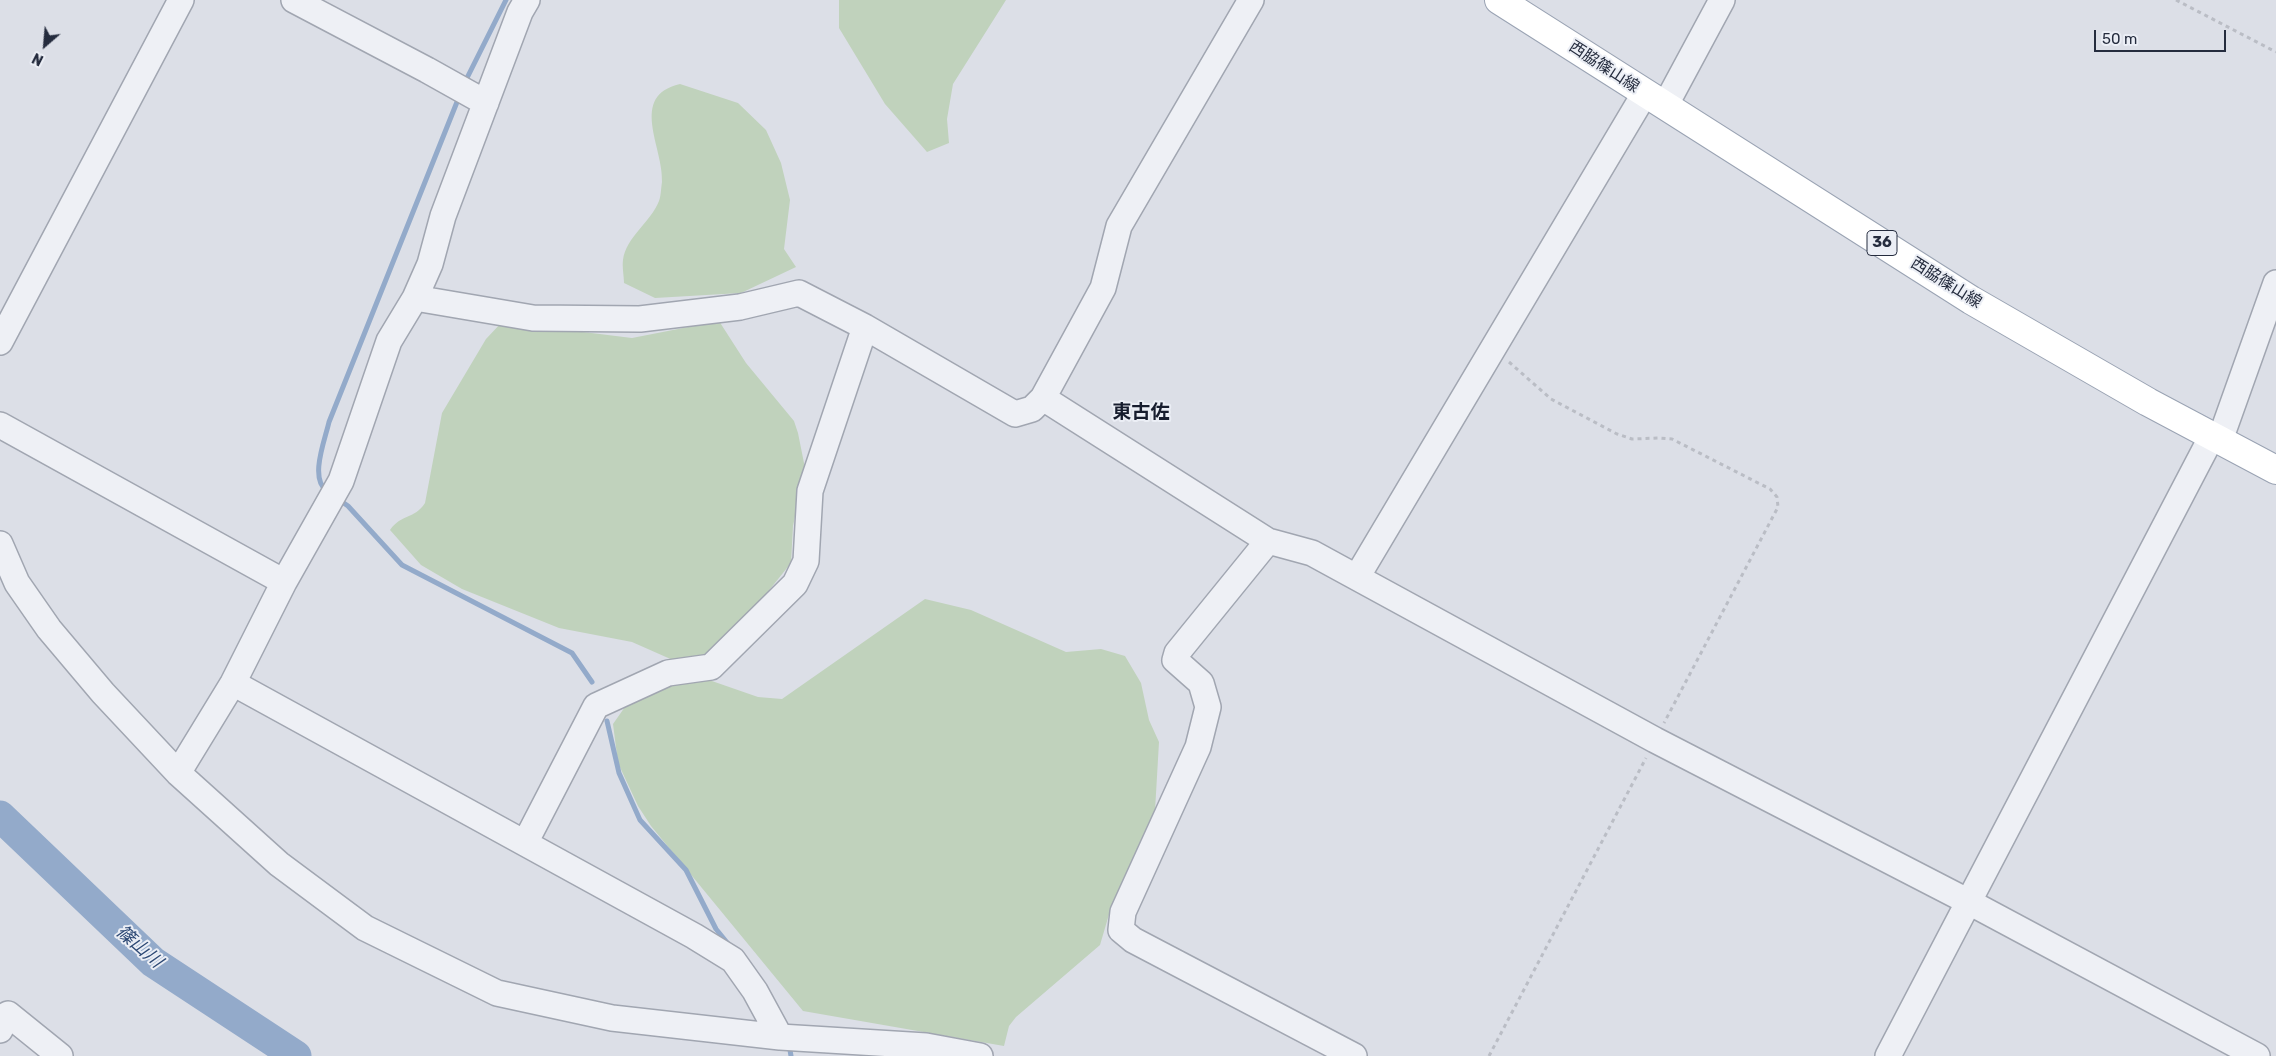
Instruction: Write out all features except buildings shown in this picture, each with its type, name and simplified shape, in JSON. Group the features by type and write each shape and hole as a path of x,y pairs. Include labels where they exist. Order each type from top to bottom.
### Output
{"main road":[{"name":"西脇篠山線","path":"1499,0 1971,300 2148,402 2276,470"}],"street":[{"path":"0,342 181,0"},
{"path":"294,0 486,103"},
{"path":"178,773 233,683 284,582 341,481 389,341 415,298 430,264 443,216 520,12 527,0"},
{"path":"415,298 533,318 640,318 740,307 800,293 865,327 1016,414 1032,409 1042,398 1102,288 1119,226 1251,0"},
{"path":"1357,577 1494,349 1722,0"},
{"path":"1888,1056 1968,902 2216,438 2276,283"},
{"path":"525,843 596,706 668,673 711,667 795,584 806,561 810,491 865,327"},
{"path":"1042,398 1268,541 1312,553 1655,740 1968,902 2258,1056"},
{"path":"0,425 284,582"},
{"path":"1268,541 1178,653 1175,660 1201,683 1208,707 1198,747 1123,912 1121,930 1133,940 1354,1056"},
{"path":"0,544 17,583 49,629 103,693 178,773 279,864 365,928 497,993 612,1018 780,1037 926,1046 980,1056"},
{"path":"233,683 525,843 733,960 755,991 780,1037"},
{"path":"3,1016 60,1056"}],"path":[{"path":"2176,0 2276,52"},
{"path":"1489,1056 1778,507 1777,497 1770,489 1672,440 1659,438 1632,439 1617,434 1552,399 1494,349"}],"green space":[{"path":"839,0 1006,0 953,84 947,119 949,143 927,152 885,104 839,28"},
{"path":"680,84 738,103 766,130 781,163 790,200 784,249 796,267 741,293 655,298 624,283 623,263 625,252 655,209 661,194 661,169 652,125 652,111 656,100 664,90"},
{"path":"719,321 746,363 794,421 805,468 793,526 791,563 738,629 698,659 675,661 632,642 559,628 462,589 421,565 390,530 399,521 417,512 425,503 442,413 486,339 502,322 632,338"},
{"path":"925,599 971,610 1066,652 1101,649 1125,656 1141,683 1149,720 1159,742 1154,828 1110,911 1100,945 1016,1017 1009,1026 1004,1046 803,1011 651,826 638,806 618,763 613,724 634,694 709,680 758,697 782,699"}],"waterway":[{"path":"465,82 506,0"},
{"path":"327,491 319,478 319,469 329,422 459,97"},
{"path":"338,499 348,506 402,565 572,653 592,682"},
{"path":"607,721 619,773 640,820 686,870 716,929 729,945"},
{"name":"篠山川","path":"0,816 153,962 296,1056"},
{"path":"789,1044 791,1056"}],"district":[{"name":"東古佐","path":"1141,413"}]}
